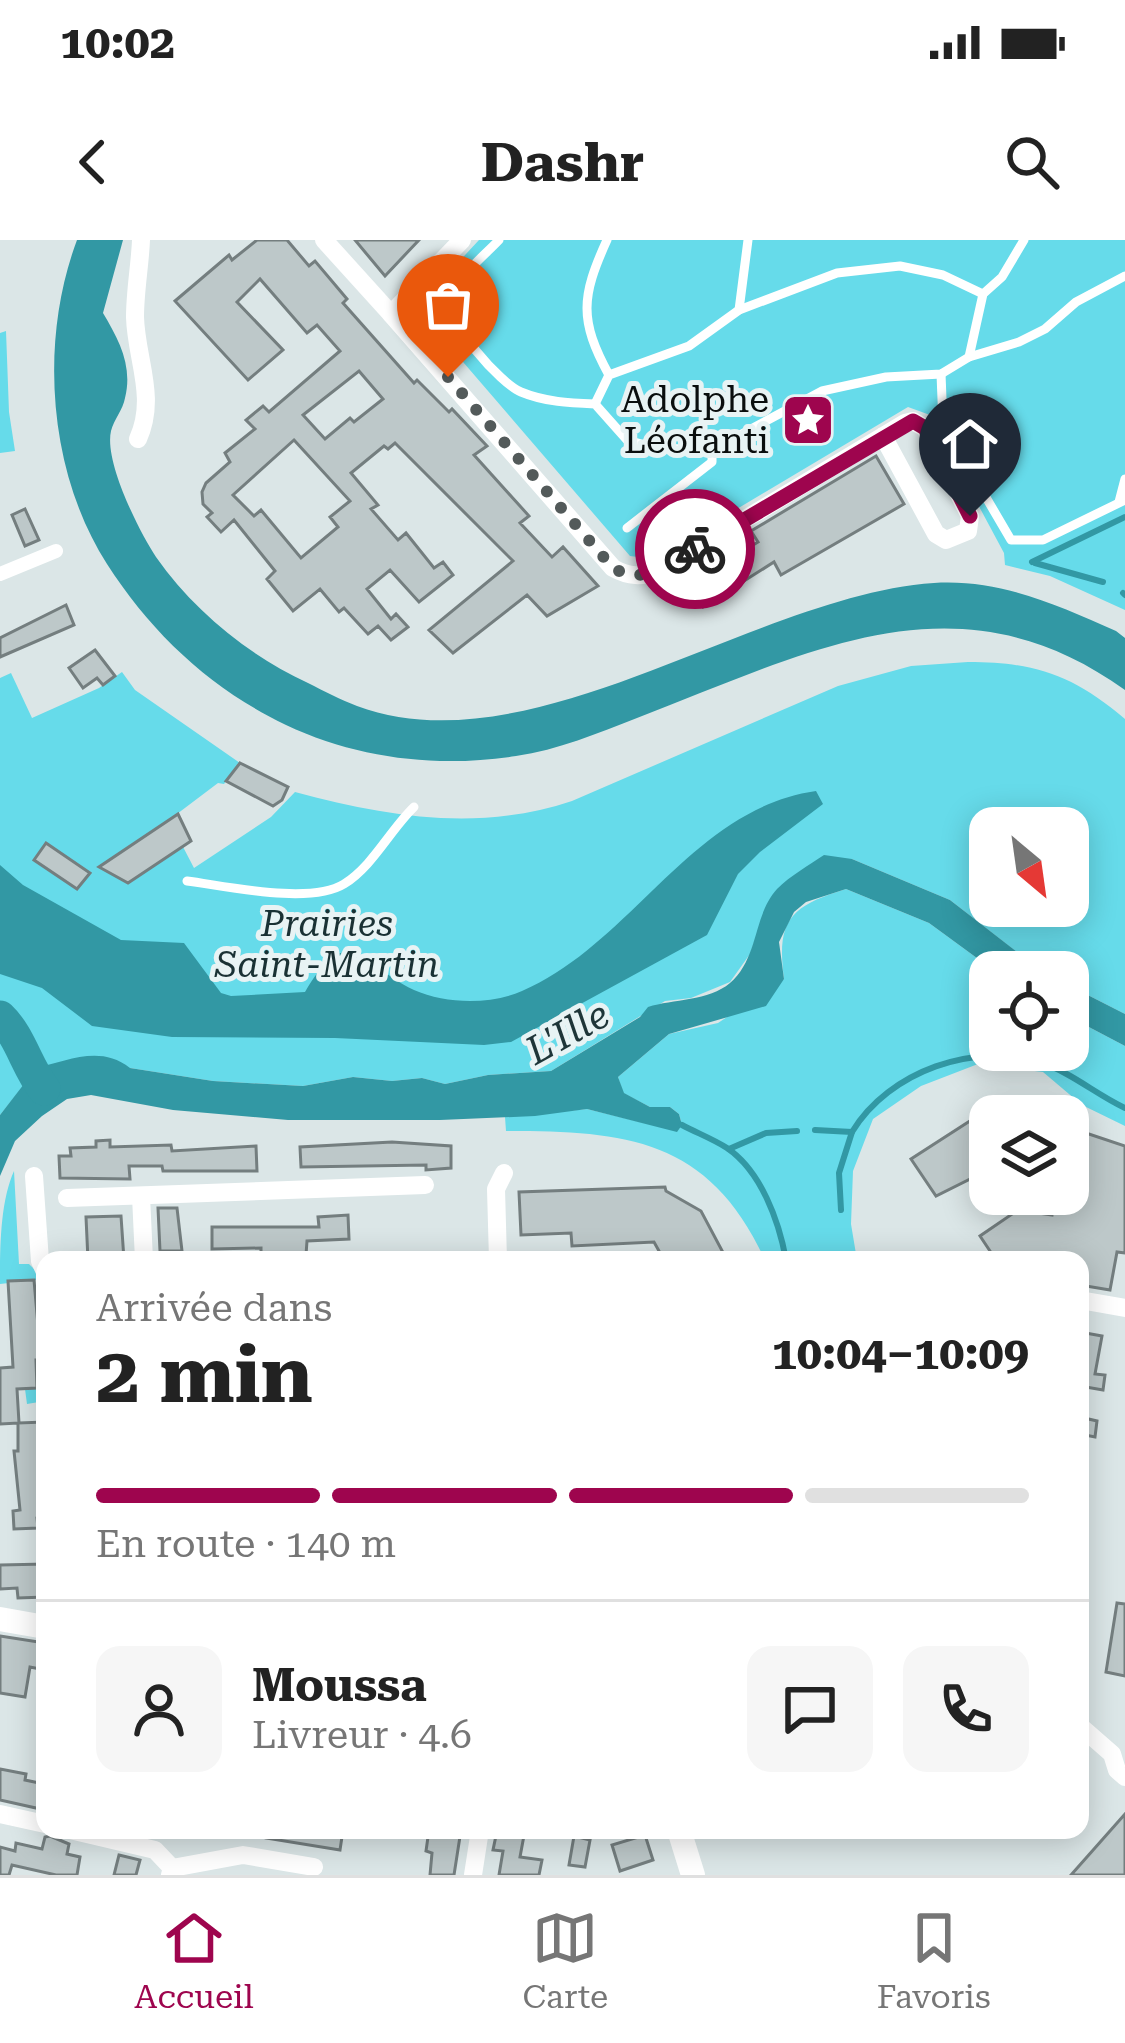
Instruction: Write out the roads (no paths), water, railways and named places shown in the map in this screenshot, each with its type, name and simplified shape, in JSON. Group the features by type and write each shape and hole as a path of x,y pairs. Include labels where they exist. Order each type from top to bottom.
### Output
{"street":[{"path":"138,439 147,400 135,319 141,240"},
{"path":"324,240 613,568 624,574 659,571 904,423 920,424 970,516 968,531 940,538 883,436"},
{"path":"391,314 462,240"},
{"path":"0,574 56,551"},
{"path":"498,1251 496,1189 504,1173"},
{"path":"34,1176 39,1251"},
{"path":"67,1198 425,1185"},
{"path":"141,1196 144,1251"},
{"path":"1089,1302 1125,1308"},
{"path":"0,1619 36,1625"},
{"path":"1089,1731 1120,1750 1117,1770 1125,1777"},
{"path":"0,1814 36,1822"},
{"path":"108,1839 155,1850 171,1871 243,1855 314,1867"},
{"path":"473,1875 479,1839"},
{"path":"682,1839 692,1875"}],"lane":[{"path":"499,240 454,291 449,310 457,327 514,389 561,403 596,404 627,440 656,448 712,450 822,392 886,377 941,374 969,357 1045,329 1076,302 1125,276"},
{"path":"607,240 587,294 586,329 609,375"},
{"path":"739,310 748,240"},
{"path":"969,357 983,294 1002,277 1024,240"},
{"path":"596,404 609,375 688,346 739,310 837,273 900,266 943,275 983,294"},
{"path":"941,374 943,424 1011,541 1043,540 1122,501 1125,479"},
{"path":"627,527 712,462 712,450"},
{"path":"187,881 327,892 347,883 414,807"}],"waterway":[{"path":"1032,562 1125,517"},
{"path":"1035,563 1103,582"},
{"path":"0,1017 44,1089"},
{"path":"815,1130 852,1132 888,1092 911,1078 936,1066 989,1056 1042,1063 1125,1108"},
{"path":"682,1125 727,1148 750,1170 773,1213 784,1251"},
{"path":"729,1149 766,1133 797,1131"},
{"path":"841,1210 839,1173 852,1132"}],"place":[{"name":"Adolphe Léofanti","path":"808,420"}],"park label":[{"name":"Prairies Saint-Martin","path":"327,944"}],"water label":[{"name":"L'Ille","path":"567,1032"}]}
